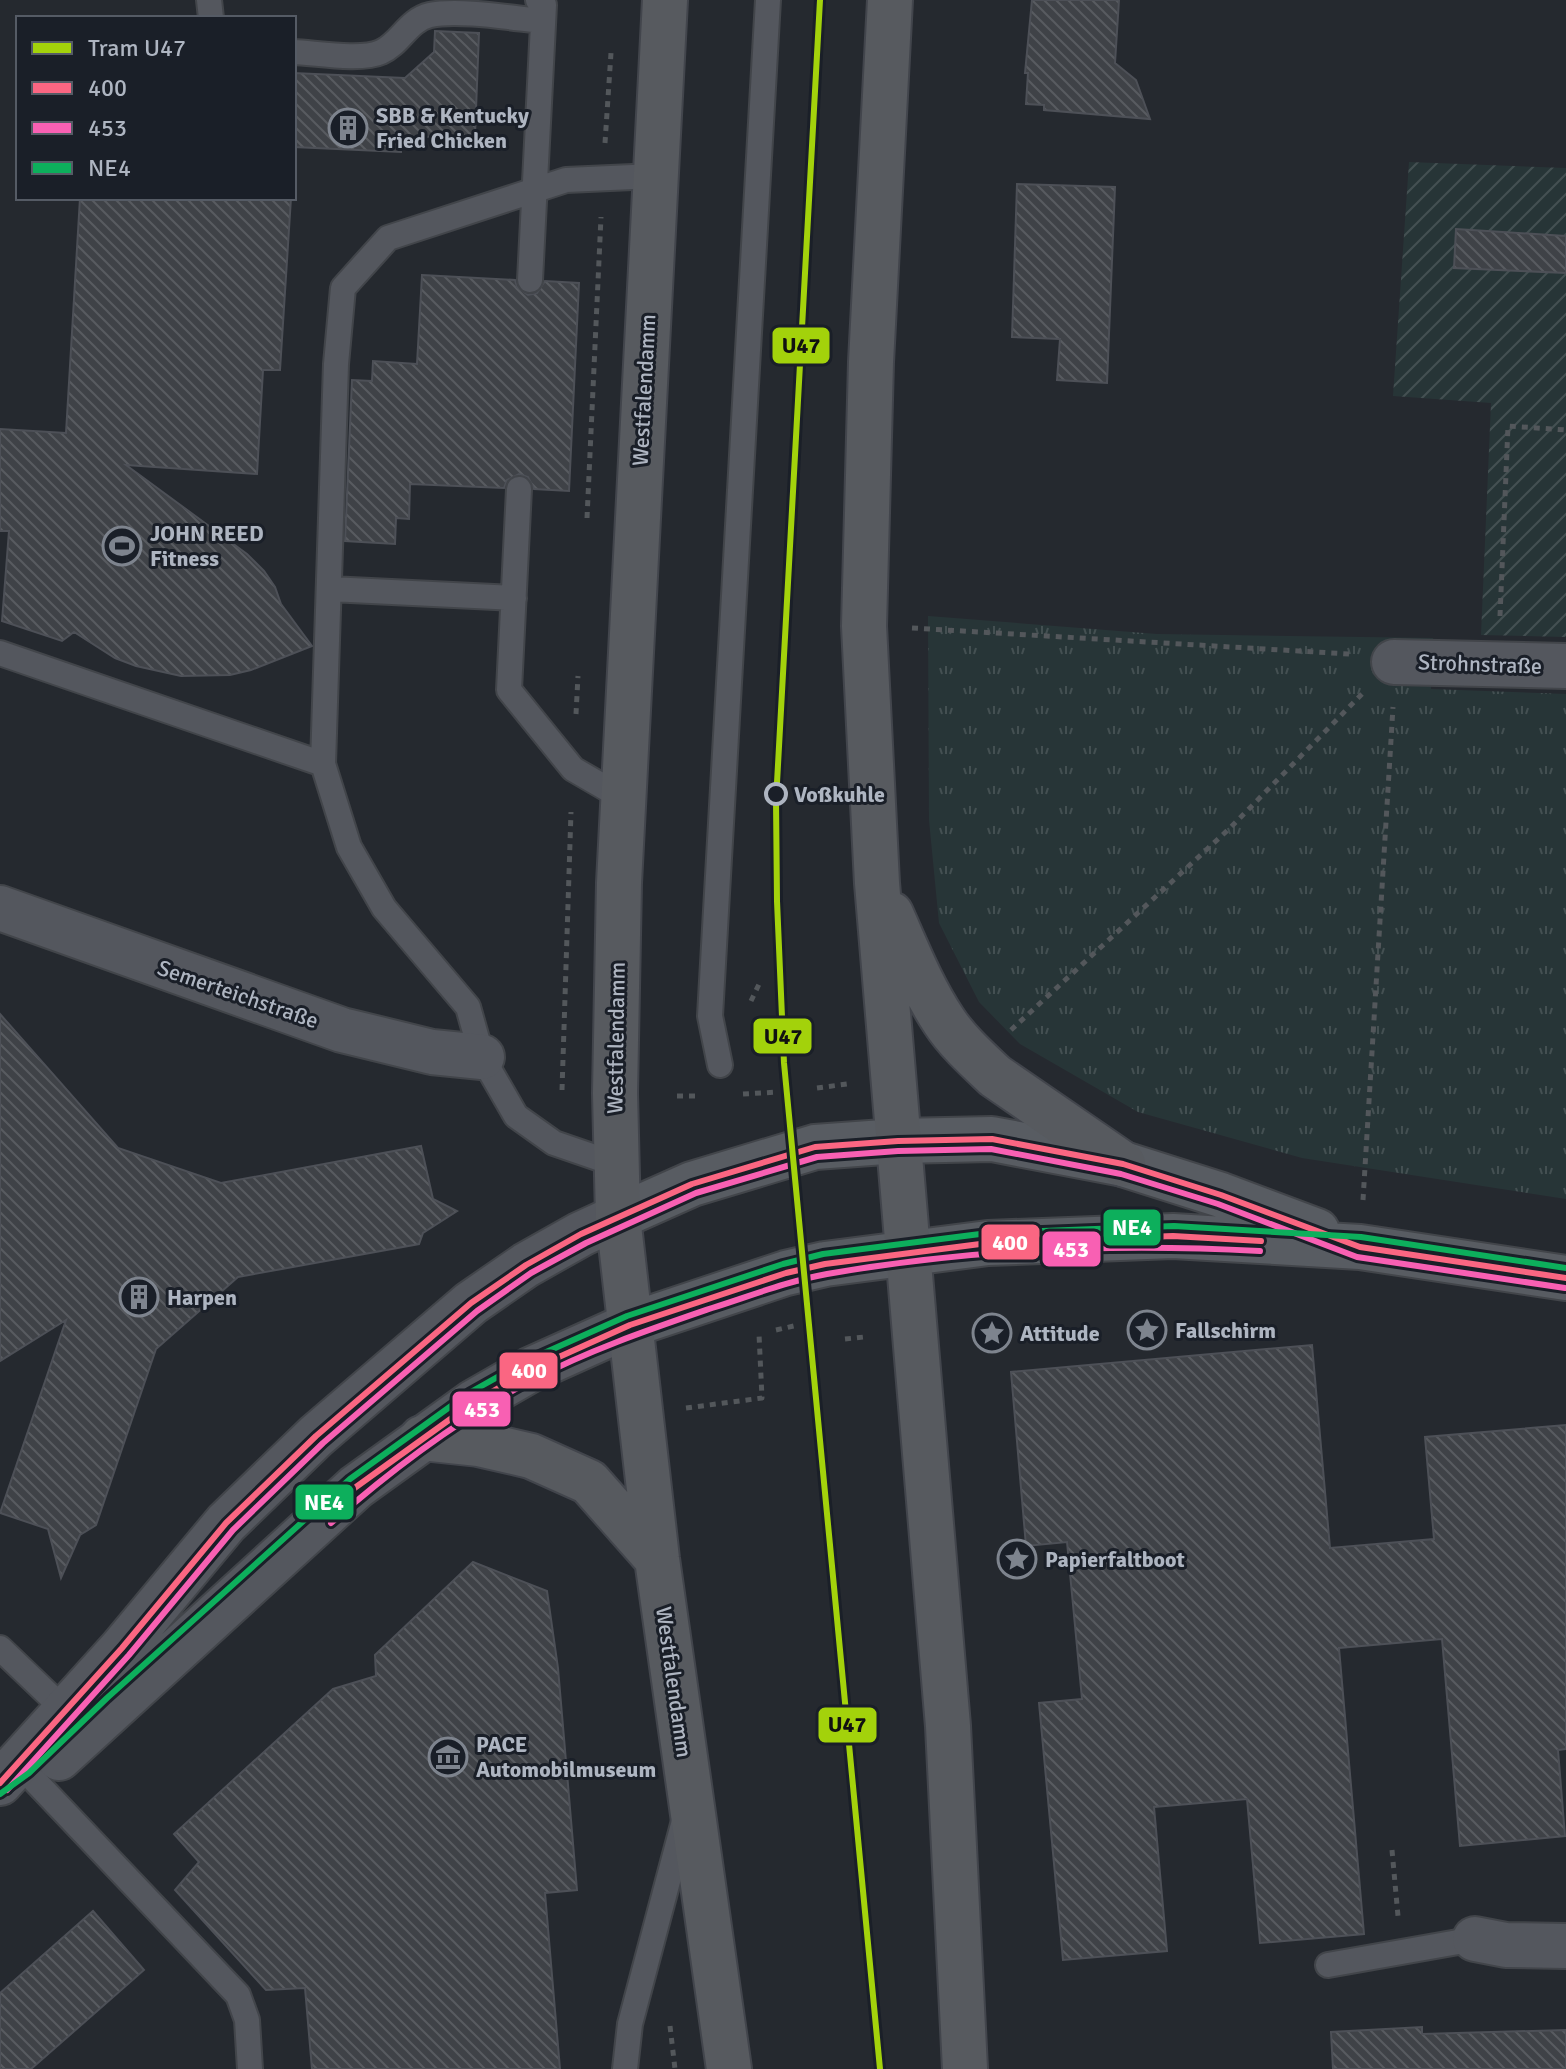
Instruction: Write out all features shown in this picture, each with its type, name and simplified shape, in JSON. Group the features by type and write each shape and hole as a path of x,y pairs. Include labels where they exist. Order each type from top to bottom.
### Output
{"main road":[{"name":"Westfalendamm","path":"665,0 623,798 615,1164 618,1217 657,1559 729,2069"},
{"path":"890,0 871,362 864,626 877,883 948,1726 965,2069"},
{"path":"877,883 919,977 944,1022 995,1076 1123,1164"},
{"path":"618,1217 692,1184 815,1147 992,1139 1123,1164 1221,1195 1360,1247"},
{"path":"630,1325 786,1273 825,1264 988,1243 1173,1236 1360,1247 1566,1278"},
{"path":"422,1438 479,1444 531,1456 589,1482 657,1559"}],"street":[{"name":"Strohnstraße","path":"1394,662 1566,666"},
{"name":"Semerteichstraße","path":"0,908 342,1030 432,1052 482,1057"},
{"path":"76,1721 122,1648 226,1523 316,1436 471,1303 526,1265 618,1217"},
{"path":"0,1806 18,1782 76,1721 356,1487 474,1402 530,1370 630,1325"},
{"path":"1475,1939 1506,1945 1566,1946"}],"lane":[{"path":"720,1065 710,1016 768,0"},
{"path":"296,52 367,56 383,52 414,22 428,15 540,10 530,280"},
{"path":"615,1164 554,1143 516,1116 482,1057 468,1007 384,908 349,847 323,764 336,364 343,288 388,238 566,180 655,176"},
{"path":"519,489 509,690 573,769 623,798"},
{"path":"330,589 514,598"},
{"path":"0,653 323,764"},
{"path":"0,1648 76,1721"},
{"path":"18,1782 238,1995 247,2020 250,2069"},
{"path":"625,2069 630,2024 691,1796"},
{"path":"1328,1965 1475,1939"}],"path":[{"path":"586,521 611,44"},
{"path":"1496,665 1508,426 1566,430"},
{"path":"910,628 1354,655 1394,662"},
{"path":"562,1090 579,661"},
{"path":"1005,1035 1230,828 1394,662"},
{"path":"1360,1247 1394,662"},
{"path":"817,1088 856,1083"},
{"path":"681,1408 762,1398 757,1334 798,1325"},
{"path":"845,1339 864,1337"},
{"path":"1392,1850 1396,1893"},
{"path":"670,2024 675,2069"}],"green space":[{"path":"1409,162 1566,168 1566,637 1481,635 1491,403 1393,396"},
{"path":"928,616 1157,634 1433,638 1431,689 1566,694 1566,1199 1302,1158 1138,1112 1020,1044 979,1002 939,923 929,820"}],"building":[{"path":"1032,0 1119,0 1115,63 1136,80 1150,119 1044,110 1044,105 1026,104 1028,73 1025,73"},
{"path":"435,31 479,33 475,135 402,138 401,152 296,147 296,73 405,78 434,52"},
{"path":"1017,184 1115,187 1107,383 1057,380 1060,339 1012,337"},
{"path":"80,200 291,200 280,370 263,370 257,474 126,465 247,554 264,571 275,587 281,604 312,646 230,675 181,676 115,658 74,632 62,641 2,621 9,531 0,531 0,429 66,433"},
{"path":"1456,229 1566,236 1566,273 1454,268"},
{"path":"422,275 515,280 517,287 528,295 537,293 545,281 579,283 569,491 534,489 528,477 519,474 507,480 504,488 410,484 409,519 396,518 395,544 345,541 352,380 372,381 373,361 417,364"},
{"name":"Harpen","path":"0,1014 118,1148 221,1183 421,1146 433,1199 457,1211 423,1233 419,1244 238,1277 156,1349 96,1525 80,1535 61,1578 48,1529 0,1513 66,1320 0,1361"},
{"path":"1312,1345 1330,1548 1434,1539 1425,1437 1566,1425 1566,1749 1558,1750 1565,1836 1460,1846 1442,1639 1339,1648 1364,1934 1260,1943 1247,1799 1154,1807 1167,1951 1063,1960 1039,1703 1082,1699 1067,1542 1026,1546 1011,1372"},
{"path":"473,1562 547,1591 558,1668 577,1890 545,1893 560,2069 312,2069 305,1988 266,1990 175,1890 199,1862 174,1834 333,1689 376,1676 375,1655"},
{"path":"93,1911 144,1970 31,2069 0,2069 0,1993"},
{"path":"1422,2027 1422,2034 1566,2030 1566,2069 1333,2069 1331,2032"}],"tram line":[{"name":"U47","path":"820,0 776,801 777,901 784,1063 880,2069"}],"transit line":[{"name":"400","path":"0,1783 122,1648 226,1523 316,1436 471,1303 526,1265 581,1234 692,1184 815,1147 992,1139 1123,1164 1221,1195 1360,1247 1566,1278"},
{"name":"453","path":"7,1790 129,1655 233,1530 323,1443 477,1311 531,1273 586,1243 696,1193 817,1157 991,1149 1121,1174 1218,1204 1357,1257 1565,1288"},
{"name":"NE4","path":"0,1794 29,1773 107,1698 350,1479 469,1393 526,1361 627,1316 783,1264 823,1254 988,1233 1174,1226 1361,1237 1566,1268"},
{"name":"400","path":"324,1515 356,1487 474,1402 530,1370 630,1325 786,1273 825,1264 988,1243 1173,1236 1261,1241"},
{"name":"453","path":"331,1523 428,1446 532,1380 620,1341 783,1285 827,1274 881,1266 1043,1250 1152,1248 1260,1251"}],"place":[{"name":"SBB & Kentucky Fried Chicken","path":"348,128"},
{"name":"JOHN REED Fitness","path":"122,546"},
{"name":"Voßkuhle","path":"776,794"},
{"name":"Harpen","path":"139,1297"},
{"name":"Fallschirm","path":"1147,1330"},
{"name":"Attitude","path":"992,1333"},
{"name":"Papierfaltboot","path":"1017,1559"},
{"name":"PACE Automobilmuseum","path":"448,1757"}]}
